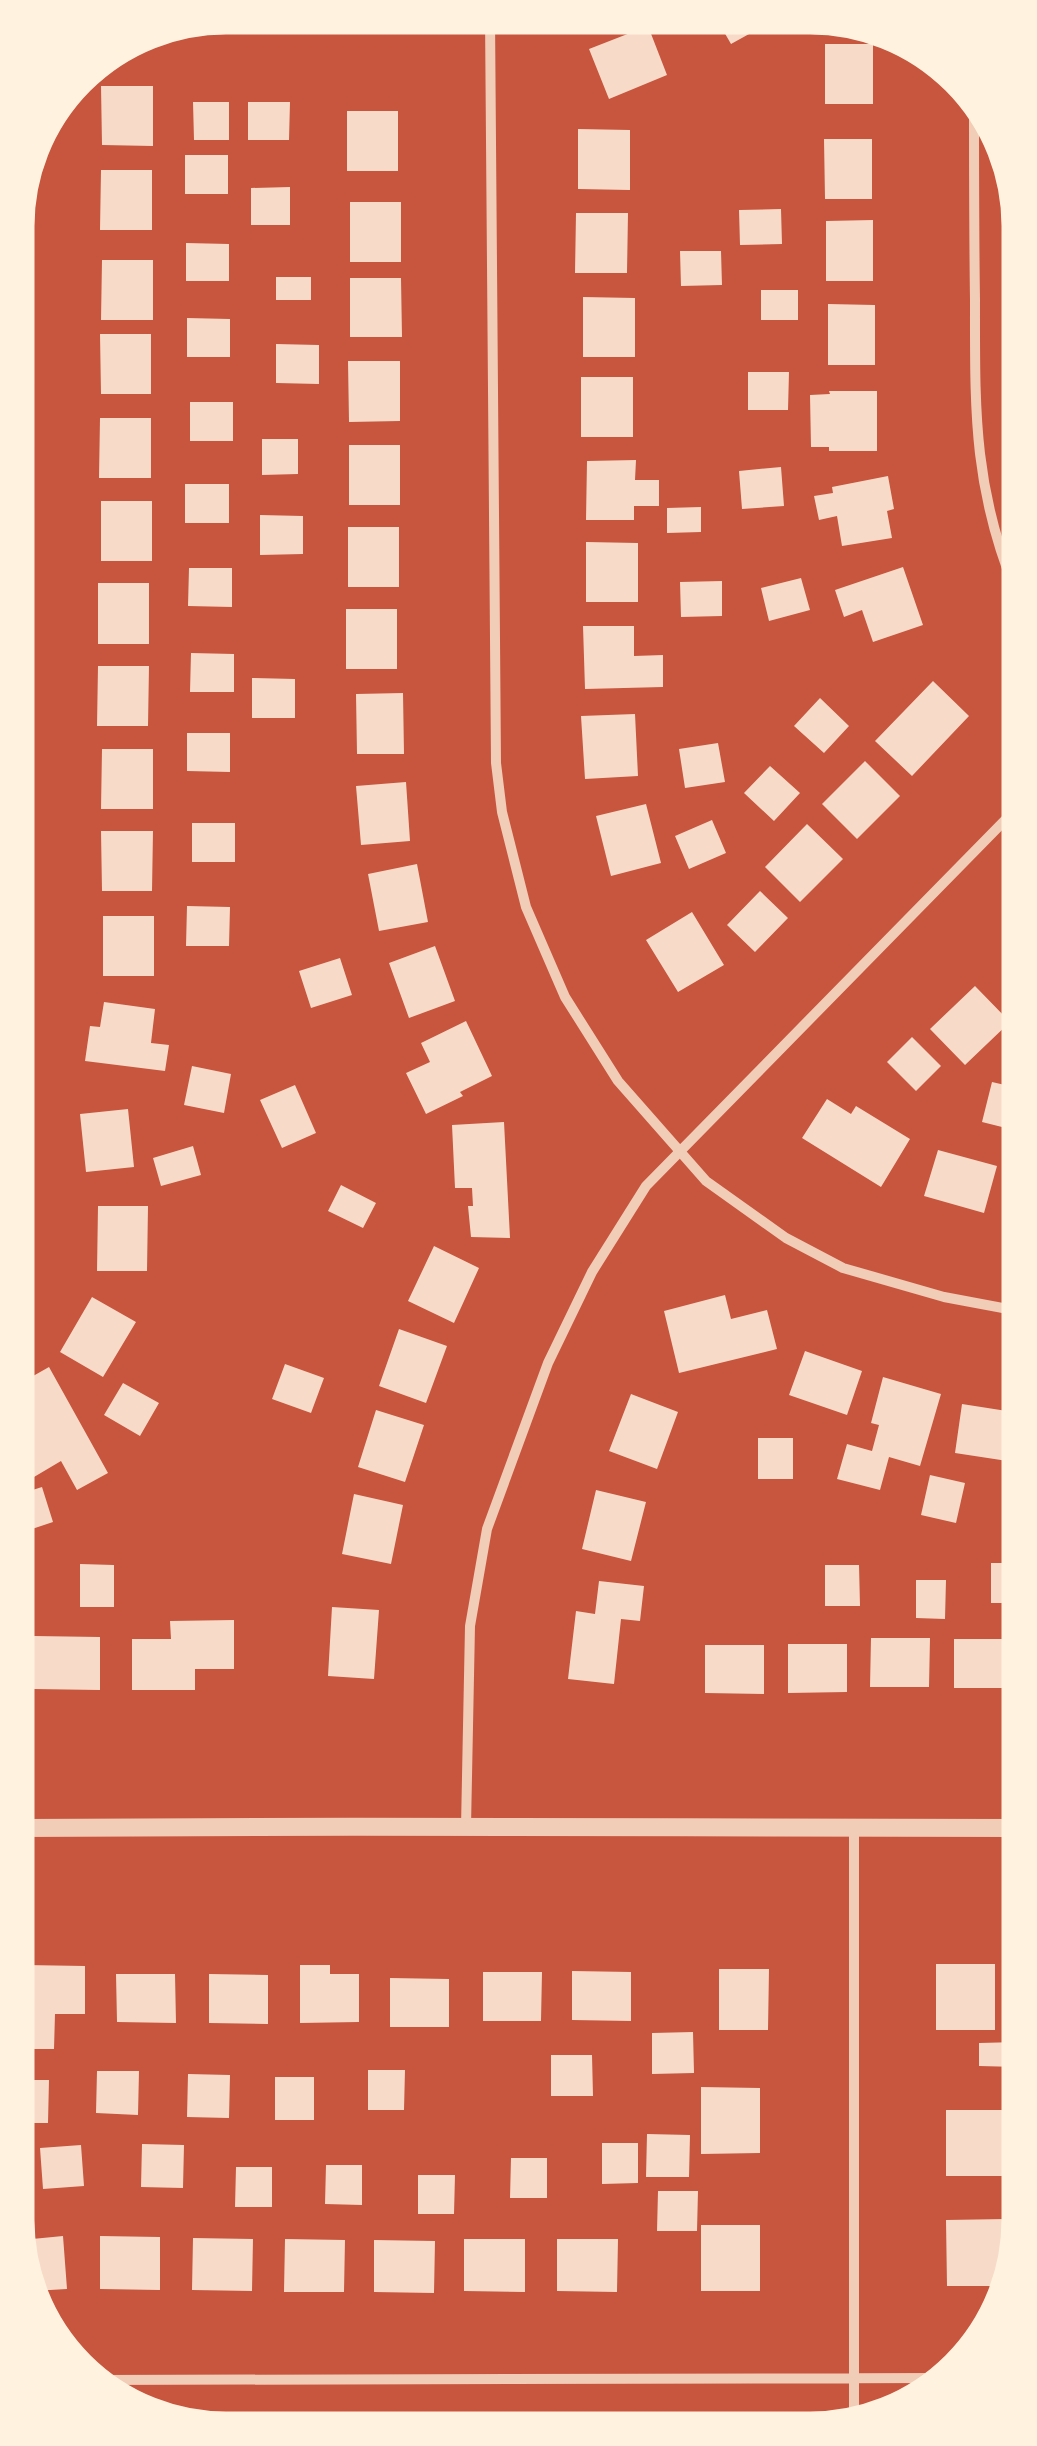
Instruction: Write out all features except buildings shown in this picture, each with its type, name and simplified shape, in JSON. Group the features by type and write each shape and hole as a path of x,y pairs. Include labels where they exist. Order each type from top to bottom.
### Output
{"street":[{"path":"490,33 494,714 502,812 526,908 565,997 618,1080 720,1194 786,1238 843,1268 944,1297 1004,1308"},
{"path":"974,123 975,410 980,467 1004,563"},
{"path":"466,1828 470,1626 487,1528 548,1363 592,1272 646,1186 1004,821"},
{"path":"32,1828 1004,1828"},
{"path":"854,1828 854,2408"},
{"path":"118,2380 920,2378"}]}
